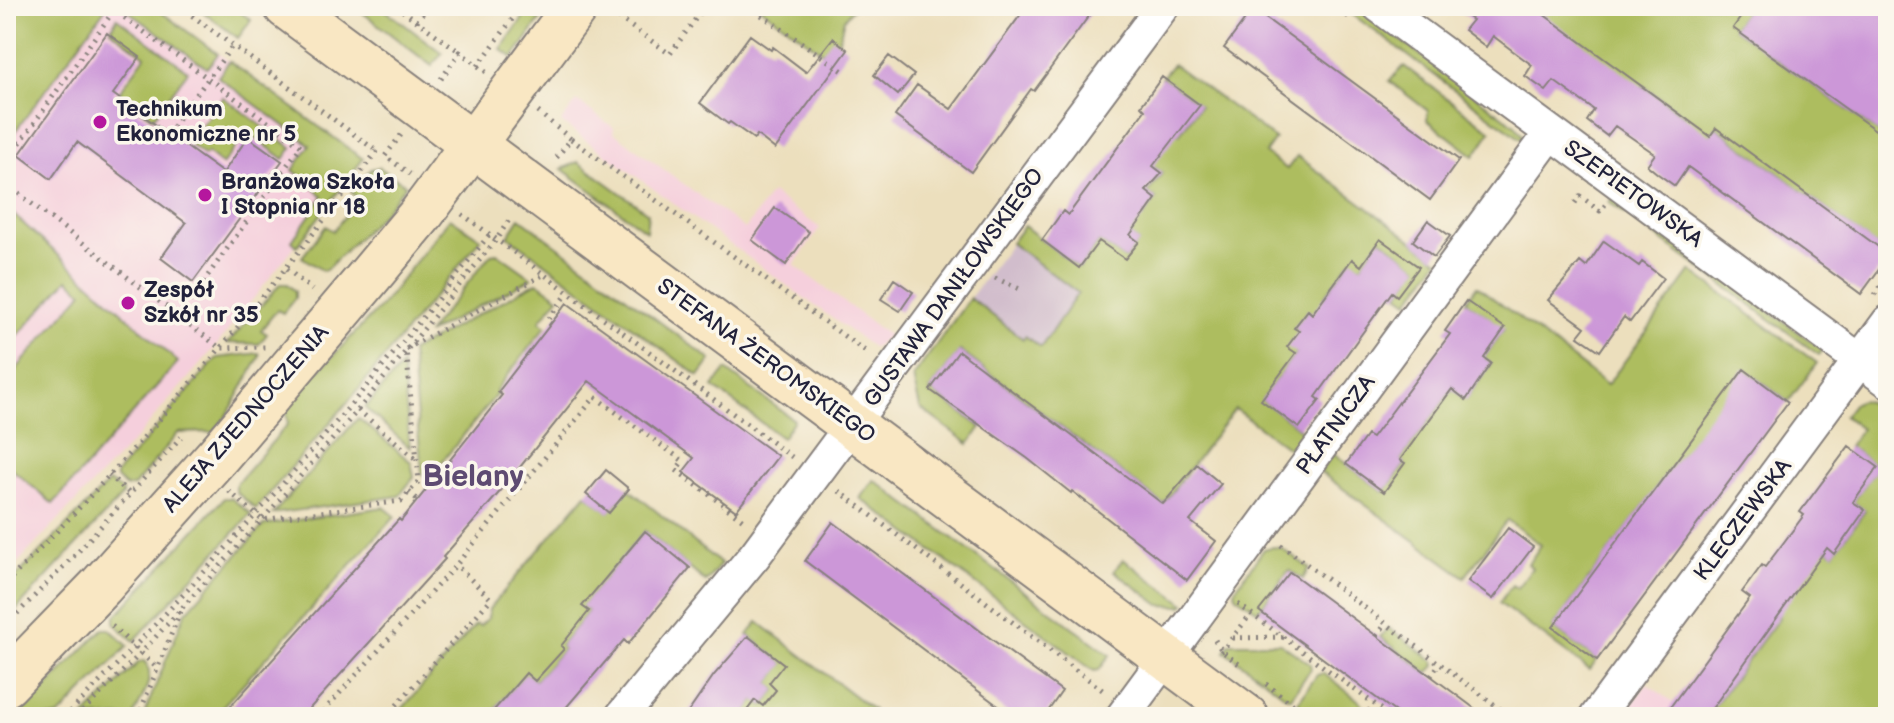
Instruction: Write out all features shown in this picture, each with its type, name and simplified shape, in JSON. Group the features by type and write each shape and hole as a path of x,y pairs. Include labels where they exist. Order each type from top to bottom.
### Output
{"main road":[{"name":"STEFANA ŻEROMSKIEGO","path":"286,6 1246,717"},
{"name":"ALEJA ZJEDNOCZENIA","path":"6,684 101,586 220,453 422,213 474,144 594,9"}],"street":[{"name":"GUSTAWA DANIŁOWSKIEGO","path":"621,717 720,599 853,425 1163,6"},
{"name":"SZEPIETOWSKA","path":"1379,6 1888,381"},
{"name":"PŁATNICZA","path":"1122,717 1550,134"},
{"name":"KLECZEWSKA","path":"1596,717 1888,322"}],"path":[{"path":"179,6 417,179"},
{"path":"396,6 496,80"},
{"path":"417,21 428,6"},
{"path":"478,66 522,6"},
{"path":"594,9 670,54 705,6"},
{"path":"748,6 843,71"},
{"path":"6,163 114,10 301,146 178,317"},
{"path":"168,133 233,45"},
{"path":"438,82 460,52"},
{"path":"535,109 571,139 875,359"},
{"path":"385,156 404,131"},
{"path":"551,165 571,139"},
{"path":"6,583 109,475 220,348 293,262 377,151"},
{"path":"6,184 220,348 266,347"},
{"path":"1575,203 1580,196 1600,211 1605,204"},
{"path":"458,210 496,240"},
{"path":"77,717 141,653 358,410 496,240 515,212"},
{"path":"65,717 135,647 341,418 489,235"},
{"path":"406,349 543,275"},
{"path":"988,275 1022,290"},
{"path":"303,302 313,291"},
{"path":"551,324 547,321 568,293"},
{"path":"262,520 401,501 419,481 406,349"},
{"path":"318,717 456,565 595,397 683,461 676,470 755,529"},
{"path":"358,410 416,459"},
{"path":"6,625 76,554 181,437"},
{"path":"109,475 130,494"},
{"path":"409,492 418,500"},
{"path":"1268,543 1282,545 1511,717"},
{"path":"386,717 491,599 456,565"},
{"path":"1226,596 1392,717"},
{"path":"138,717 182,607"},
{"path":"1222,651 1251,614"},
{"path":"108,622 158,669"},
{"path":"1377,636 1386,623"},
{"path":"1232,638 1283,637"},
{"path":"1431,676 1440,663"},
{"path":"1364,717 1374,704"}],"shaded area":[{"name":"Zespół Szkół nr 35","path":"6,6 153,6 363,159 216,346 139,435 6,575"},
{"path":"577,101 614,128 613,132 745,229 771,193 820,228 794,265 888,335 872,347 561,122"},
{"path":"1011,244 1078,293 1040,347 1026,336 1023,339 970,298"},
{"path":"1647,684 1678,705 1696,717 1622,717"}],"green space":[{"path":"6,6 107,6 6,144"},
{"path":"121,6 153,6 218,54 207,68"},
{"path":"195,6 232,6 251,20 238,38"},
{"path":"354,6 380,6 442,53 432,66"},
{"path":"758,6 855,6 844,19 834,60"},
{"path":"1341,6 1354,6 1515,125 1523,136 1521,139"},
{"path":"1532,6 1736,6 1745,12 1733,28 1753,42 1766,25 1888,89 1764,50 1888,139 1888,248 1880,243 1877,247 1717,128 1692,160 1666,142 1684,116 1643,86 1624,112"},
{"path":"531,7 543,16 513,58 501,49"},
{"path":"117,18 188,71 153,118 118,94 145,56 110,30"},
{"path":"229,61 363,159 297,246 292,241 323,196 293,170 310,145 218,77"},
{"path":"1173,64 1275,139 1265,153 1287,169 1297,156 1439,260 1409,301 1399,294 1418,267 1381,239 1361,266 1351,260 1324,297 1338,307 1325,324 1308,311 1295,328 1299,331 1296,353 1262,400 1309,436 1296,454 1235,409 1163,504 960,351 930,390 981,427 969,444 920,408 913,377 970,298 1023,339 1025,336 1041,347 1078,293 1011,243 1024,226 1079,268 1099,241 1125,259 1138,242 1107,218 1143,217 1156,199 1148,193 1162,173 1150,164 1174,132 1179,135 1200,106 1162,77"},
{"path":"1404,66 1491,131 1474,156 1427,120 1428,111 1389,81"},
{"path":"223,97 292,148 284,159 247,132 222,165 188,143"},
{"path":"578,162 648,213 646,231 562,169"},
{"path":"379,167 406,185 383,213 326,270 302,257 326,226 333,231 358,199 351,192 371,169"},
{"path":"1613,197 1823,350 1819,355 1609,202"},
{"path":"6,208 178,362 53,504 6,464 6,381 83,292 68,279 6,349"},
{"path":"450,218 481,239 256,509 236,492 236,484 288,424 285,405 381,306"},
{"path":"520,218 711,360 699,376 508,236"},
{"path":"497,253 532,278 427,334 491,254"},
{"path":"1691,271 1817,363 1788,402 1745,370 1553,627 1597,660 1590,670 1499,603 1512,585 1517,588 1532,568 1528,564 1541,545 1507,520 1465,577 1320,472 1333,454 1384,492 1405,464 1400,460 1452,389 1466,399 1491,364 1484,358 1504,329 1466,301 1477,286 1607,385"},
{"path":"537,282 559,297 540,321 546,326 496,390 497,394 428,479 422,473 411,351"},
{"path":"280,284 287,284 295,291 295,298 283,313 277,310 261,330 267,334 259,344 228,343"},
{"path":"259,353 228,414 214,432 178,433 134,486 126,487 116,478 116,474 217,358"},
{"path":"402,365 410,448 365,408"},
{"path":"726,370 794,420 782,438 713,387"},
{"path":"1861,400 1888,416 1888,717 1706,717 1779,618 1817,542 1834,553 1865,511 1853,502 1877,467 1849,446 1861,429 1844,416 1854,403"},
{"path":"358,418 411,462 414,477 399,496 273,514"},
{"path":"874,480 1110,655 1099,670 1094,671 860,498"},
{"path":"109,482 122,491 122,496 6,621 6,587"},
{"path":"629,489 721,564 706,582 645,531 583,606 589,611 561,646 564,649 535,681 526,674 488,717 395,717 476,624 480,626 488,618 489,609 586,494 609,512"},
{"path":"224,498 231,498 251,514 134,641 115,624 115,617"},
{"path":"384,507 395,516 213,717 143,717 185,613 264,525"},
{"path":"1281,548 1309,568 1303,579 1289,570 1258,611 1236,596 1235,589 1264,549"},
{"path":"1123,559 1185,604 1160,605 1114,571"},
{"path":"758,622 873,710 867,717 742,717 755,700 763,706 776,690 769,683 783,664 748,635"},
{"path":"1389,628 1434,661 1435,666 1428,673 1380,637"},
{"path":"103,629 110,629 128,646 58,717 17,717"},
{"path":"1230,643 1280,643 1310,664 1311,669 1291,697 1287,697 1225,651"},
{"path":"144,661 148,667 149,681 133,717 84,717 139,662"},
{"path":"1323,673 1362,703 1363,708 1356,717 1335,717 1324,709 1315,717 1301,707 1298,702 1317,675"}],"building":[{"path":"1027,6 1096,6 971,172 895,116 917,85 951,109"},
{"path":"1452,6 1532,6 1710,136 1716,128 1888,257 1861,294 1688,167 1675,186 1647,165 1655,154 1615,126 1607,136 1587,121 1594,110 1554,81 1546,91 1525,76 1532,65 1493,36 1486,47 1464,30 1472,20"},
{"path":"1749,6 1888,6 1888,139 1733,28"},
{"path":"1253,9 1459,160 1430,200 1224,48"},
{"path":"107,33 140,57 113,94 223,173 248,137 282,161 193,282 161,258 186,223 77,142 51,179 19,155"},
{"path":"750,35 771,50 773,47 806,72 833,38 848,50 775,149 757,135 754,139 730,122 728,124 700,103"},
{"path":"889,56 914,75 898,95 874,75"},
{"path":"1162,77 1200,105 1153,166 1162,173 1146,191 1156,199 1130,235 1139,242 1125,259 1099,241 1079,268 1042,240 1063,211 1068,215 1145,110 1141,106"},
{"path":"775,208 809,232 786,265 752,240"},
{"path":"1428,220 1450,236 1434,257 1413,241"},
{"path":"1380,239 1419,267 1397,296 1392,292 1316,397 1320,400 1299,428 1261,400 1296,353 1287,347 1299,331 1294,328 1308,310 1312,314 1352,259 1361,266"},
{"path":"1604,241 1639,266 1642,262 1663,278 1630,322 1624,317 1600,351 1578,336 1585,327 1548,300 1580,262 1586,267"},
{"path":"894,279 913,292 900,311 881,299"},
{"path":"1466,301 1505,328 1484,358 1491,363 1466,400 1452,389 1400,460 1405,463 1384,492 1346,464 1367,435 1372,438 1450,334 1445,331"},
{"path":"567,303 778,456 736,511 683,472 694,458 589,381 443,557 445,559 302,717 221,717 399,519 401,521 502,395 498,392"},
{"path":"959,351 1163,504 1197,464 1221,484 1190,521 1216,541 1187,580 1072,491 930,390"},
{"path":"1744,369 1788,402 1597,660 1553,627"},
{"path":"1849,446 1878,467 1853,502 1865,510 1834,554 1827,548 1706,717 1663,717 1750,598 1742,592 1804,515 1800,512"},
{"path":"606,470 629,489 609,513 586,494"},
{"path":"833,522 1062,691 1044,717 1013,717 805,561"},
{"path":"1508,528 1533,547 1493,599 1468,581"},
{"path":"645,531 690,568 628,644 624,640 558,717 488,717 526,673 535,681 564,649 561,646 589,611 582,606"},
{"path":"1290,572 1486,717 1402,717 1259,611"},
{"path":"748,636 784,664 769,683 776,690 763,706 755,700 742,717 685,717 714,675"}],"place":[{"name":"Technikum Ekonomiczne nr 5","path":"100,122"},
{"name":"Branżowa Szkoła I Stopnia nr 18","path":"205,195"},
{"name":"Zespół Szkół nr 35","path":"128,303"}],"district":[{"name":"Bielany","path":"473,477"}]}
